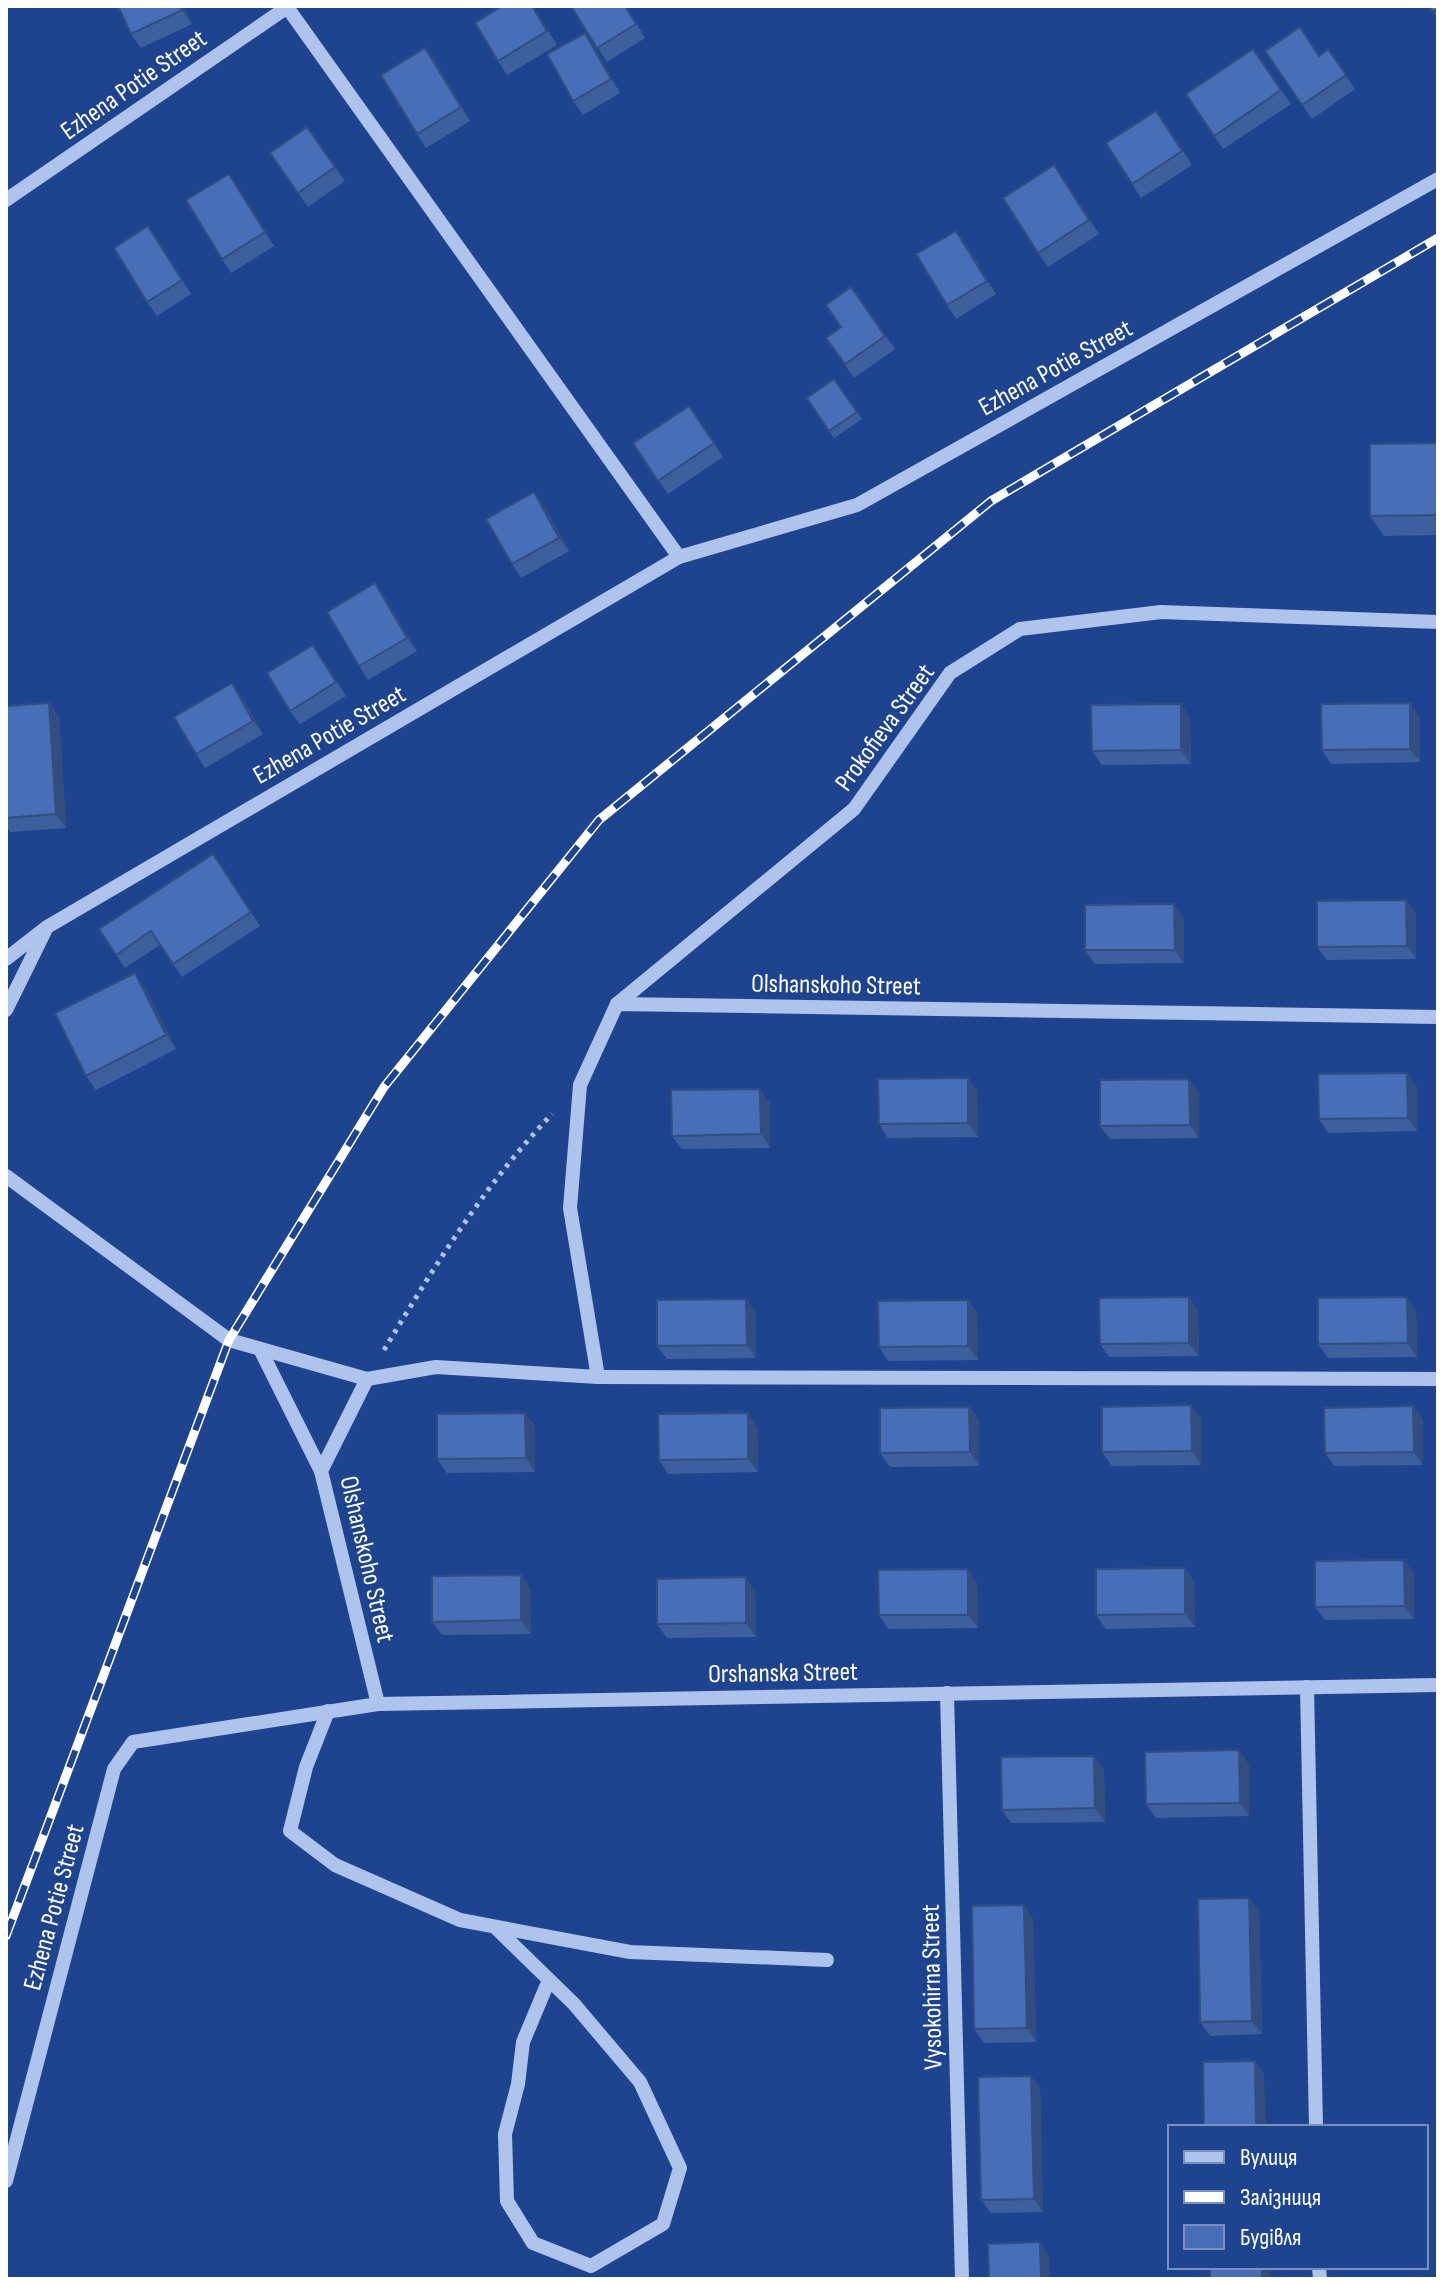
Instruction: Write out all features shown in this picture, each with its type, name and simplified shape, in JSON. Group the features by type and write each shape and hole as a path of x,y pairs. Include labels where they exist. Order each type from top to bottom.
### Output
{"street":[{"name":"Ezhena Potie Street","path":"6,200 288,7 679,557"},
{"name":"Ezhena Potie Street","path":"6,959 47,927 679,557 857,505 1438,179"},
{"name":"Prokofieva Street","path":"617,1004 854,809 950,673 1020,629 1161,612 1438,622"},
{"path":"6,1010 47,927"},
{"path":"598,1377 570,1208 580,1085 617,1004"},
{"name":"Olshanskoho Street","path":"617,1004 1438,1017"},
{"path":"6,1176 229,1340 367,1379 436,1367 598,1377 1438,1379"},
{"path":"260,1349 321,1471"},
{"name":"Olshanskoho Street","path":"367,1379 321,1471 378,1704"},
{"name":"Orshanska Street","path":"133,1742 378,1704 1438,1685"},
{"path":"1307,1687 1316,2125"},
{"name":"Vysokohirna Street","path":"947,1693 962,2279"},
{"path":"328,1711 306,1767 290,1831 335,1865 460,1920 495,1927 630,1952 827,1960"},
{"name":"Ezhena Potie Street","path":"6,2181 114,1769 133,1742"},
{"path":"495,1927 574,2004 640,2082 680,2168 663,2224 591,2266 533,2243 507,2201 505,2134 518,2084 523,2042 549,1980"}],"path":[{"path":"367,1379 433,1268 519,1149 580,1085"}],"building":[{"path":"118,6 180,6 182,10 131,34"},
{"path":"502,6 532,6 547,31 498,61 475,23"},
{"path":"571,6 625,6 636,24 597,48"},
{"path":"1300,27 1319,56 1328,49 1346,75 1302,105 1265,51"},
{"path":"585,33 611,79 573,101 547,54"},
{"path":"425,48 461,107 417,134 381,75"},
{"path":"1253,49 1281,90 1214,136 1186,94"},
{"path":"1156,111 1182,151 1132,184 1106,143"},
{"path":"307,127 335,167 298,193 270,153"},
{"path":"1054,165 1089,220 1038,253 1003,198"},
{"path":"229,174 265,232 222,259 186,200"},
{"path":"148,226 182,280 147,302 114,248"},
{"path":"956,231 987,281 947,305 916,254"},
{"path":"851,287 885,336 845,364 826,338 841,327 826,305"},
{"path":"834,379 857,412 829,431 807,398"},
{"path":"689,406 714,443 658,481 633,443"},
{"path":"1438,443 1438,515 1370,516 1370,444"},
{"path":"534,492 559,538 512,564 486,519"},
{"path":"375,583 407,638 359,666 327,612"},
{"path":"313,645 336,682 290,711 267,673"},
{"path":"232,683 253,721 196,754 174,717"},
{"path":"49,703 56,814 6,818 6,706"},
{"path":"1410,703 1410,749 1322,750 1321,704"},
{"path":"1181,704 1181,750 1092,751 1091,705"},
{"path":"213,854 251,912 173,964 151,931 116,955 99,929"},
{"path":"1406,900 1407,946 1317,947 1317,901"},
{"path":"1174,904 1175,950 1085,950 1085,905"},
{"path":"135,973 166,1035 86,1076 55,1013"},
{"path":"1407,1073 1408,1118 1319,1119 1318,1074"},
{"path":"968,1078 968,1123 879,1124 878,1079"},
{"path":"1189,1079 1190,1125 1100,1126 1100,1080"},
{"path":"760,1089 761,1134 672,1136 671,1090"},
{"path":"1189,1297 1189,1343 1100,1344 1099,1298"},
{"path":"1407,1297 1408,1343 1318,1344 1318,1298"},
{"path":"746,1299 747,1345 657,1346 657,1300"},
{"path":"968,1300 968,1346 879,1347 878,1301"},
{"path":"1191,1405 1192,1451 1102,1452 1102,1407"},
{"path":"1413,1406 1414,1452 1325,1453 1324,1408"},
{"path":"969,1407 970,1452 880,1453 880,1408"},
{"path":"525,1413 526,1458 437,1459 437,1414"},
{"path":"748,1413 748,1459 659,1460 658,1414"},
{"path":"1404,1560 1405,1606 1315,1607 1315,1561"},
{"path":"1185,1568 1185,1614 1096,1615 1096,1569"},
{"path":"968,1569 968,1615 879,1615 878,1570"},
{"path":"521,1575 521,1620 432,1622 432,1576"},
{"path":"746,1577 746,1623 657,1624 657,1579"},
{"path":"1239,1750 1240,1803 1146,1804 1145,1752"},
{"path":"1094,1756 1095,1808 1002,1810 1001,1757"},
{"path":"1249,1898 1252,2021 1200,2022 1198,1899"},
{"path":"1024,1905 1027,2028 974,2029 972,1906"},
{"path":"1255,2061 1256,2125 1204,2125 1203,2062"},
{"path":"1031,2076 1034,2199 981,2200 978,2077"},
{"path":"1040,2242 1041,2279 989,2279 988,2244"},
{"path":"1210,2269 1262,2269 1262,2279 1210,2279"}],"railway":[{"path":"6,1936 229,1340 384,1087 599,820 991,501 1438,238"}]}
